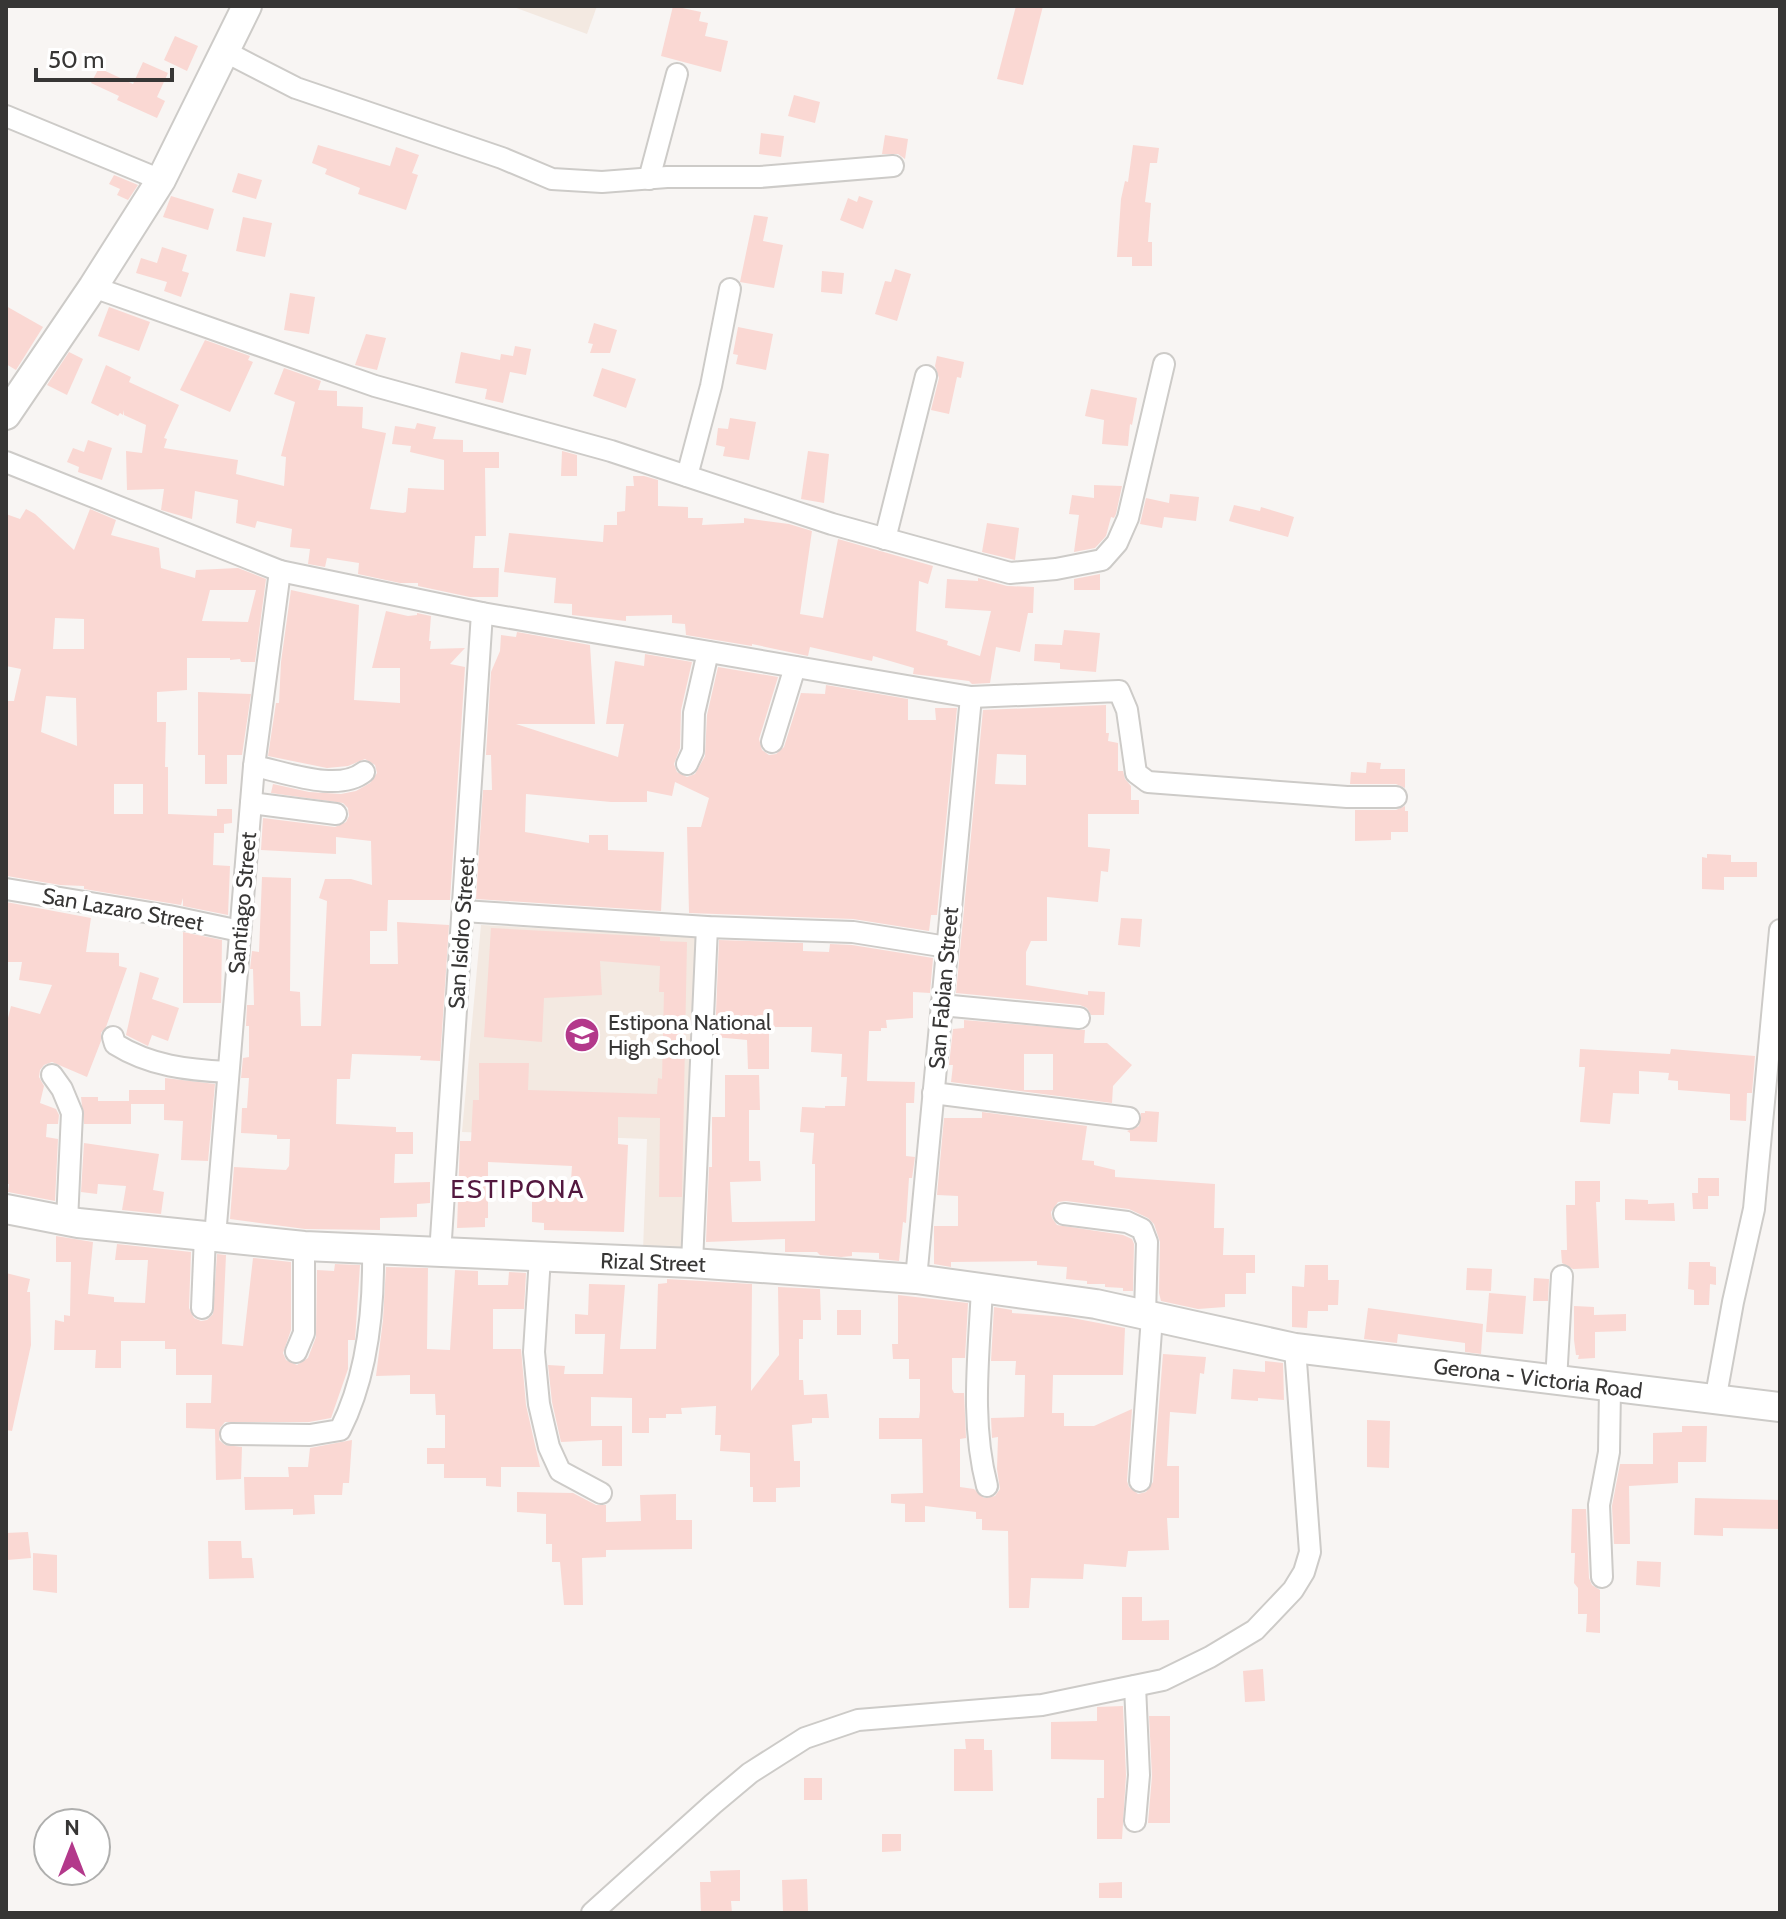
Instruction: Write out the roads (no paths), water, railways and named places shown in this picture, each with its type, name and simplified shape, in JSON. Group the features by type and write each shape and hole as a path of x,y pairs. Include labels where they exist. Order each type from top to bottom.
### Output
{"main road":[{"path":"6,415 161,180 247,6"},
{"name":"Rizal Street","path":"6,1209 67,1221 304,1246 692,1263 916,1279 1096,1304 1295,1348"},
{"name":"Gerona - Victoria Road","path":"1295,1348 1780,1407"}],"street":[{"path":"226,52 296,88 502,158 552,179 602,182 760,177 893,166"},
{"path":"649,179 677,74"},
{"path":"6,116 161,180"},
{"path":"93,287 375,386 611,451 885,539 1010,573 1056,569 1102,560 1117,543 1128,518 1164,364"},
{"path":"687,476 711,386 730,289"},
{"path":"885,539 926,376"},
{"path":"6,462 280,571 482,613 971,697 1119,691 1127,710 1136,773 1148,782 1347,797 1396,797"},
{"name":"Santiago Street","path":"202,1308 228,1072 254,766 280,571"},
{"name":"San Isidro Street","path":"440,1254 482,613"},
{"path":"687,764 693,751 694,713 708,652"},
{"path":"772,742 795,667"},
{"name":"San Fabian Street","path":"916,1279 971,697"},
{"path":"254,766 332,782 354,779 364,772"},
{"path":"251,803 336,814"},
{"name":"San Lazaro Street","path":"6,889 240,931"},
{"path":"463,911 707,927 853,932 947,947"},
{"path":"692,1263 707,927"},
{"path":"1715,1401 1754,1209 1780,930"},
{"path":"941,1005 1079,1018"},
{"path":"113,1037 115,1044 126,1051 161,1065 228,1072"},
{"path":"52,1075 72,1113 67,1221"},
{"path":"933,1093 1129,1118"},
{"path":"1064,1214 1127,1222 1142,1229 1147,1242 1149,1316 1140,1481"},
{"path":"296,1352 304,1333 304,1246"},
{"path":"231,1434 310,1435 340,1430 352,1407 365,1352 374,1295 373,1250"},
{"path":"540,1257 534,1352 539,1404 549,1447 560,1471 601,1493"},
{"path":"1556,1381 1562,1276"},
{"path":"982,1288 976,1378 979,1455 987,1486"},
{"path":"592,1913 750,1773 805,1738 858,1720 1042,1705 1163,1680 1255,1630 1293,1590 1304,1572 1310,1552 1295,1348"},
{"path":"1602,1577 1599,1505 1609,1452 1610,1388"},
{"path":"1135,1686 1139,1775 1135,1821"}],"place":[{"name":"Estipona National High School","path":"582,1035"}],"district":[{"name":"ESTIPONA","path":"518,1189"}]}
